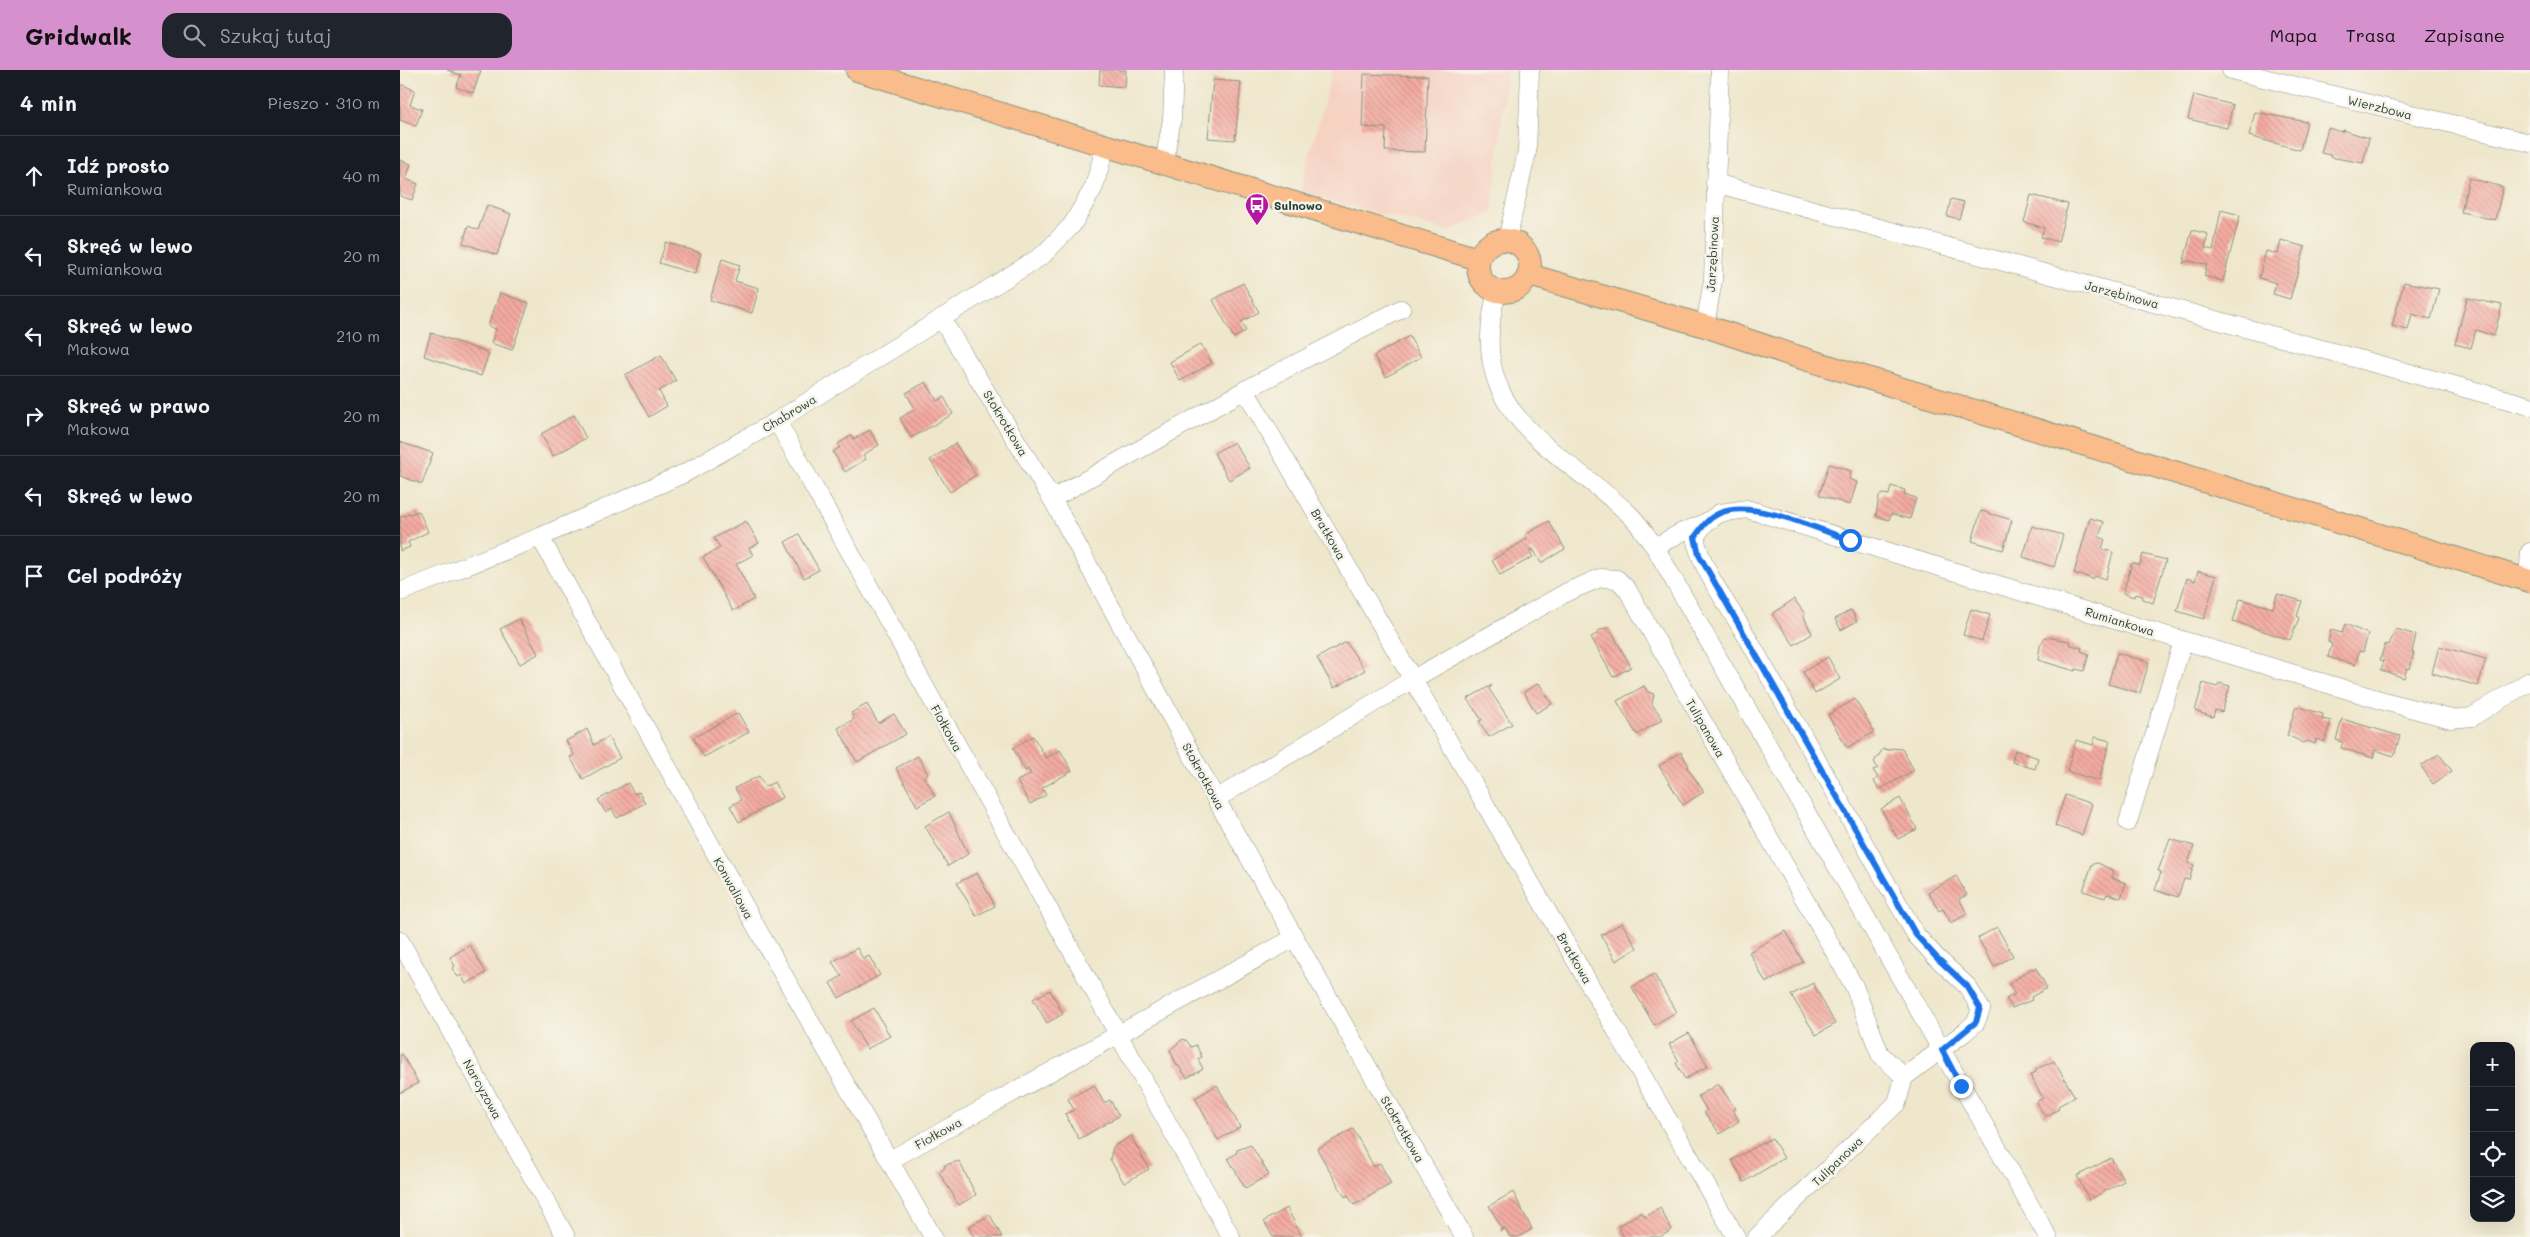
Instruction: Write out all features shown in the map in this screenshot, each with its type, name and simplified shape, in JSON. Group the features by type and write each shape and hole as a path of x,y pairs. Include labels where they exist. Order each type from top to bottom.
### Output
{"main road":[{"path":"857,70 1056,131 1106,144 1478,259"},
{"path":"1500,240 1507,240 1523,248 1528,256 1529,274 1520,287 1505,293 1490,289 1479,276 1478,259 1486,246 1500,240"},
{"path":"1529,274 1705,326 1802,358 2529,580"}],"street":[{"path":"1164,163 1172,119 1174,70"},
{"path":"1507,240 1527,152 1530,70"},
{"name":"Jarzębinowa","path":"1705,326 1712,280 1720,70"},
{"name":"Wierzbowa","path":"2231,70 2530,143"},
{"name":"Chabrowa","path":"400,592 540,537 685,473 777,421 1043,254 1072,225 1094,187 1106,144"},
{"name":"Jarzębinowa","path":"1715,183 2530,406"},
{"path":"1497,292 1490,321 1489,357 1499,387 1514,413 1532,436 1631,515 1654,547 2048,1237"},
{"path":"1052,499 1245,390 1401,309"},
{"name":"Stokrotkowa","path":"941,318 1052,499 1216,799 1464,1237"},
{"name":"Bratkowa","path":"1245,390 1736,1237"},
{"name":"Fiołkowa","path":"777,421 1231,1237"},
{"name":"Rumiankowa","path":"1654,547 1704,523 1720,513 1746,509 2183,641 2451,719 2472,717 2530,681"},
{"path":"1704,523 1695,537 1699,555 1737,619 1824,776 1916,935 1967,986 1980,1008 1976,1022 1942,1050 1904,1077"},
{"name":"Konwaliowa","path":"540,537 749,915 933,1237"},
{"path":"2529,580 2530,552"},
{"name":"Tulipanowa","path":"1413,679 1568,592 1600,578 1617,580 1627,589 1854,986 1880,1054 1904,1077 1897,1103 1757,1237"},
{"path":"2128,822 2183,641"},
{"path":"1216,799 1413,679"},
{"name":"Fiołkowa","path":"890,1160 1294,938"},
{"name":"Narcyzowa","path":"400,941 566,1237"}],"shaded area":[{"path":"1333,70 1507,70 1492,212 1449,231 1299,193"}],"building":[{"path":"447,70 481,70 473,93 456,87 461,75"},
{"path":"1100,70 1126,70 1125,87 1099,85"},
{"path":"1364,74 1428,76 1425,152 1385,151 1386,128 1362,127"},
{"path":"1213,80 1241,82 1235,140 1208,138"},
{"path":"400,84 415,90 410,105 422,109 416,126 400,120"},
{"path":"2194,95 2233,105 2227,128 2188,119"},
{"path":"2255,112 2307,122 2300,150 2249,136"},
{"path":"2328,128 2342,132 2343,130 2369,138 2363,163 2330,157 2330,155 2321,153"},
{"path":"400,160 411,164 406,179 418,184 412,200 400,196"},
{"path":"2469,178 2503,187 2495,220 2461,212"},
{"path":"2031,195 2068,204 2058,242 2041,237 2044,228 2024,222"},
{"path":"1951,199 1964,202 1959,219 1947,216"},
{"path":"487,205 511,214 497,255 463,243 468,226 478,230"},
{"path":"2221,210 2240,215 2223,281 2204,276 2207,264 2186,261 2183,264 2192,230 2208,234 2205,248 2213,250"},
{"path":"2281,240 2305,247 2290,299 2273,294 2276,283 2259,278 2266,251 2278,254"},
{"path":"666,242 701,253 695,274 659,263"},
{"path":"722,259 740,265 735,281 759,288 752,313 710,300"},
{"path":"2404,282 2439,289 2431,319 2412,314 2408,330 2392,326"},
{"path":"1243,283 1259,312 1241,322 1246,331 1234,338 1213,300"},
{"path":"500,293 529,303 512,350 491,343 496,329 488,326"},
{"path":"2467,298 2502,305 2494,336 2476,330 2471,348 2455,344"},
{"path":"431,333 489,353 481,376 424,356"},
{"path":"1409,336 1421,357 1386,377 1374,356"},
{"path":"1201,344 1212,363 1180,381 1170,362"},
{"path":"661,355 676,381 659,391 667,406 649,417 625,375"},
{"path":"926,382 937,401 944,397 953,414 911,438 900,418 915,409 906,393"},
{"path":"574,415 586,438 553,456 541,434"},
{"path":"870,430 879,445 863,455 866,459 845,472 833,452 840,447 838,444 852,435 854,439"},
{"path":"400,442 433,453 422,484 400,476"},
{"path":"1234,442 1250,468 1229,480 1214,453"},
{"path":"955,443 976,475 950,492 930,460"},
{"path":"1829,464 1851,471 1849,479 1857,482 1850,505 1819,495"},
{"path":"1891,486 1905,490 1904,494 1916,498 1910,519 1891,514 1889,520 1876,516 1879,496 1883,494 1889,495"},
{"path":"419,511 428,532 408,542 410,547 400,551 400,517"},
{"path":"1981,511 2012,520 2003,550 1972,541"},
{"path":"2090,518 2104,522 2099,537 2105,539 2102,549 2113,552 2106,579 2095,576 2093,579 2074,573"},
{"path":"746,521 759,543 749,548 753,555 736,564 754,599 733,611 703,557 720,548 714,538"},
{"path":"1549,521 1565,549 1541,563 1533,549 1529,551 1533,557 1500,575 1492,560 1527,539 1525,535"},
{"path":"2032,526 2063,535 2054,567 2023,557"},
{"path":"799,534 819,570 804,578 785,542"},
{"path":"2143,554 2166,560 2153,603 2142,599 2143,596 2135,594 2134,597 2123,593 2132,563 2140,565"},
{"path":"2198,571 2216,576 2204,619 2177,611 2187,578 2195,581"},
{"path":"2277,594 2302,601 2297,616 2299,618 2290,640 2233,621 2240,599 2273,608"},
{"path":"1794,599 1805,614 1804,617 1812,634 1794,645 1772,614"},
{"path":"1971,609 1990,615 1982,641 1963,635"},
{"path":"1851,610 1857,621 1841,630 1835,619"},
{"path":"519,619 538,654 520,664 500,629"},
{"path":"2345,624 2368,634 2363,652 2359,651 2355,665 2328,657 2332,644 2328,642 2331,630 2342,633"},
{"path":"1609,627 1631,667 1613,677 1591,637 1597,634 1598,631"},
{"path":"2396,629 2416,635 2410,669 2407,668 2404,678 2381,670 2384,661 2380,660 2385,644 2389,645"},
{"path":"2045,637 2070,641 2069,644 2082,648 2081,651 2089,654 2084,671 2076,669 2075,671 2038,660 2040,646"},
{"path":"1346,642 1365,670 1334,688 1317,658"},
{"path":"2439,646 2486,659 2478,686 2432,673"},
{"path":"2117,653 2149,662 2140,693 2108,684"},
{"path":"1828,657 1840,679 1815,694 1803,672"},
{"path":"1539,683 1552,704 1536,713 1524,692"},
{"path":"2203,683 2217,687 2219,683 2230,686 2222,712 2215,710 2213,717 2195,711"},
{"path":"1492,685 1489,689 1512,724 1489,737 1479,721 1482,720 1467,699"},
{"path":"1644,686 1648,692 1654,694 1652,704 1663,719 1637,735 1617,701"},
{"path":"1855,699 1874,732 1847,748 1828,715"},
{"path":"867,704 878,723 894,714 906,734 857,762 838,728 854,719 851,713"},
{"path":"2296,706 2323,714 2322,719 2331,721 2324,742 2316,739 2315,744 2307,741 2304,743 2287,735"},
{"path":"738,713 749,732 704,757 693,738"},
{"path":"2342,719 2400,736 2394,756 2375,750 2373,758 2341,748 2343,742 2336,740"},
{"path":"587,729 594,745 608,737 620,758 583,779 570,757 574,755 566,741"},
{"path":"1033,736 1046,758 1060,750 1072,771 1042,788 1046,795 1030,804 1017,781 1031,774 1028,769 1025,771 1013,748"},
{"path":"2095,737 2110,741 2099,781 2067,771 2076,740 2093,745"},
{"path":"1893,748 1902,749 1914,770 1879,790 1874,781 1878,778 1873,770 1878,768 1874,762 1883,749 1889,750"},
{"path":"2015,750 2038,758 2035,769 2012,762"},
{"path":"1681,752 1689,766 1687,767 1704,792 1683,805 1659,766"},
{"path":"2439,754 2452,771 2433,784 2421,766"},
{"path":"918,756 928,774 924,776 935,796 917,806 896,768"},
{"path":"759,776 765,787 774,782 783,797 739,822 730,806 741,800 735,788"},
{"path":"628,783 634,794 639,792 645,803 617,818 612,809 606,813 598,800"},
{"path":"2065,795 2092,804 2082,835 2055,826"},
{"path":"1900,798 1917,829 1898,839 1881,809"},
{"path":"949,812 968,854 948,866 925,826"},
{"path":"2170,839 2194,846 2188,863 2194,865 2189,880 2184,879 2178,897 2155,890 2161,872 2158,871"},
{"path":"2098,863 2114,871 2112,878 2126,883 2121,898 2107,894 2105,898 2083,891 2092,864"},
{"path":"977,873 995,906 976,916 957,883"},
{"path":"1956,876 1967,895 1959,899 1967,914 1951,923 1943,909 1939,911 1928,892"},
{"path":"1622,923 1637,948 1616,961 1601,935"},
{"path":"1997,927 2013,956 1994,967 1978,938"},
{"path":"1786,931 1803,962 1766,983 1749,952"},
{"path":"470,945 486,973 466,984 461,975 458,977 452,968 455,966 450,957"},
{"path":"857,948 863,959 869,956 880,975 839,998 830,983 842,976 832,962"},
{"path":"2032,968 2033,970 2036,968 2047,988 2031,997 2032,1000 2012,1008 2006,999 2015,994 2009,984"},
{"path":"1654,974 1676,1012 1654,1025 1632,987"},
{"path":"1813,983 1835,1024 1816,1035 1791,995"},
{"path":"1050,990 1063,1014 1047,1023 1033,999"},
{"path":"874,1008 890,1036 867,1049 851,1021"},
{"path":"1689,1033 1708,1066 1685,1079 1676,1063 1679,1061 1669,1044"},
{"path":"1183,1039 1191,1047 1196,1045 1202,1057 1198,1059 1203,1069 1187,1078 1177,1066 1170,1050"},
{"path":"402,1054 418,1083 400,1093 400,1055"},
{"path":"2054,1061 2075,1097 2058,1106 2059,1109 2045,1117 2036,1102 2043,1098 2030,1075 2037,1071 2036,1069"},
{"path":"1718,1084 1736,1109 1733,1110 1739,1121 1720,1134 1704,1112 1707,1110 1698,1096"},
{"path":"1094,1085 1104,1103 1110,1100 1119,1116 1079,1139 1065,1114 1074,1110 1068,1099"},
{"path":"1217,1085 1240,1127 1218,1140 1195,1098"},
{"path":"1353,1129 1374,1167 1380,1163 1391,1184 1354,1205 1348,1195 1345,1197 1317,1149"},
{"path":"1131,1136 1149,1169 1124,1183 1110,1159 1113,1147"},
{"path":"1772,1138 1784,1158 1744,1182 1732,1160"},
{"path":"1251,1145 1269,1175 1245,1188 1228,1158 1236,1154 1237,1150"},
{"path":"2111,1158 2124,1181 2089,1200 2077,1176"},
{"path":"959,1161 976,1195 959,1205 939,1172 944,1169 945,1165"},
{"path":"1513,1192 1532,1229 1519,1237 1510,1237 1505,1228 1500,1231 1502,1228 1489,1206"},
{"path":"1287,1208 1302,1237 1273,1237 1264,1221"},
{"path":"1660,1208 1672,1230 1660,1237 1624,1237 1618,1226 1642,1212 1645,1217"},
{"path":"990,1215 1002,1237 974,1237 968,1227"}],"place":[{"name":"Sulnowo","path":"1257,226"}],"route":[{"path":"1850,540 1776,516 1746,509 1720,513 1704,523 1695,537 1699,555 1916,935 1967,986 1980,1008 1976,1022 1942,1050 1961,1086"}]}
